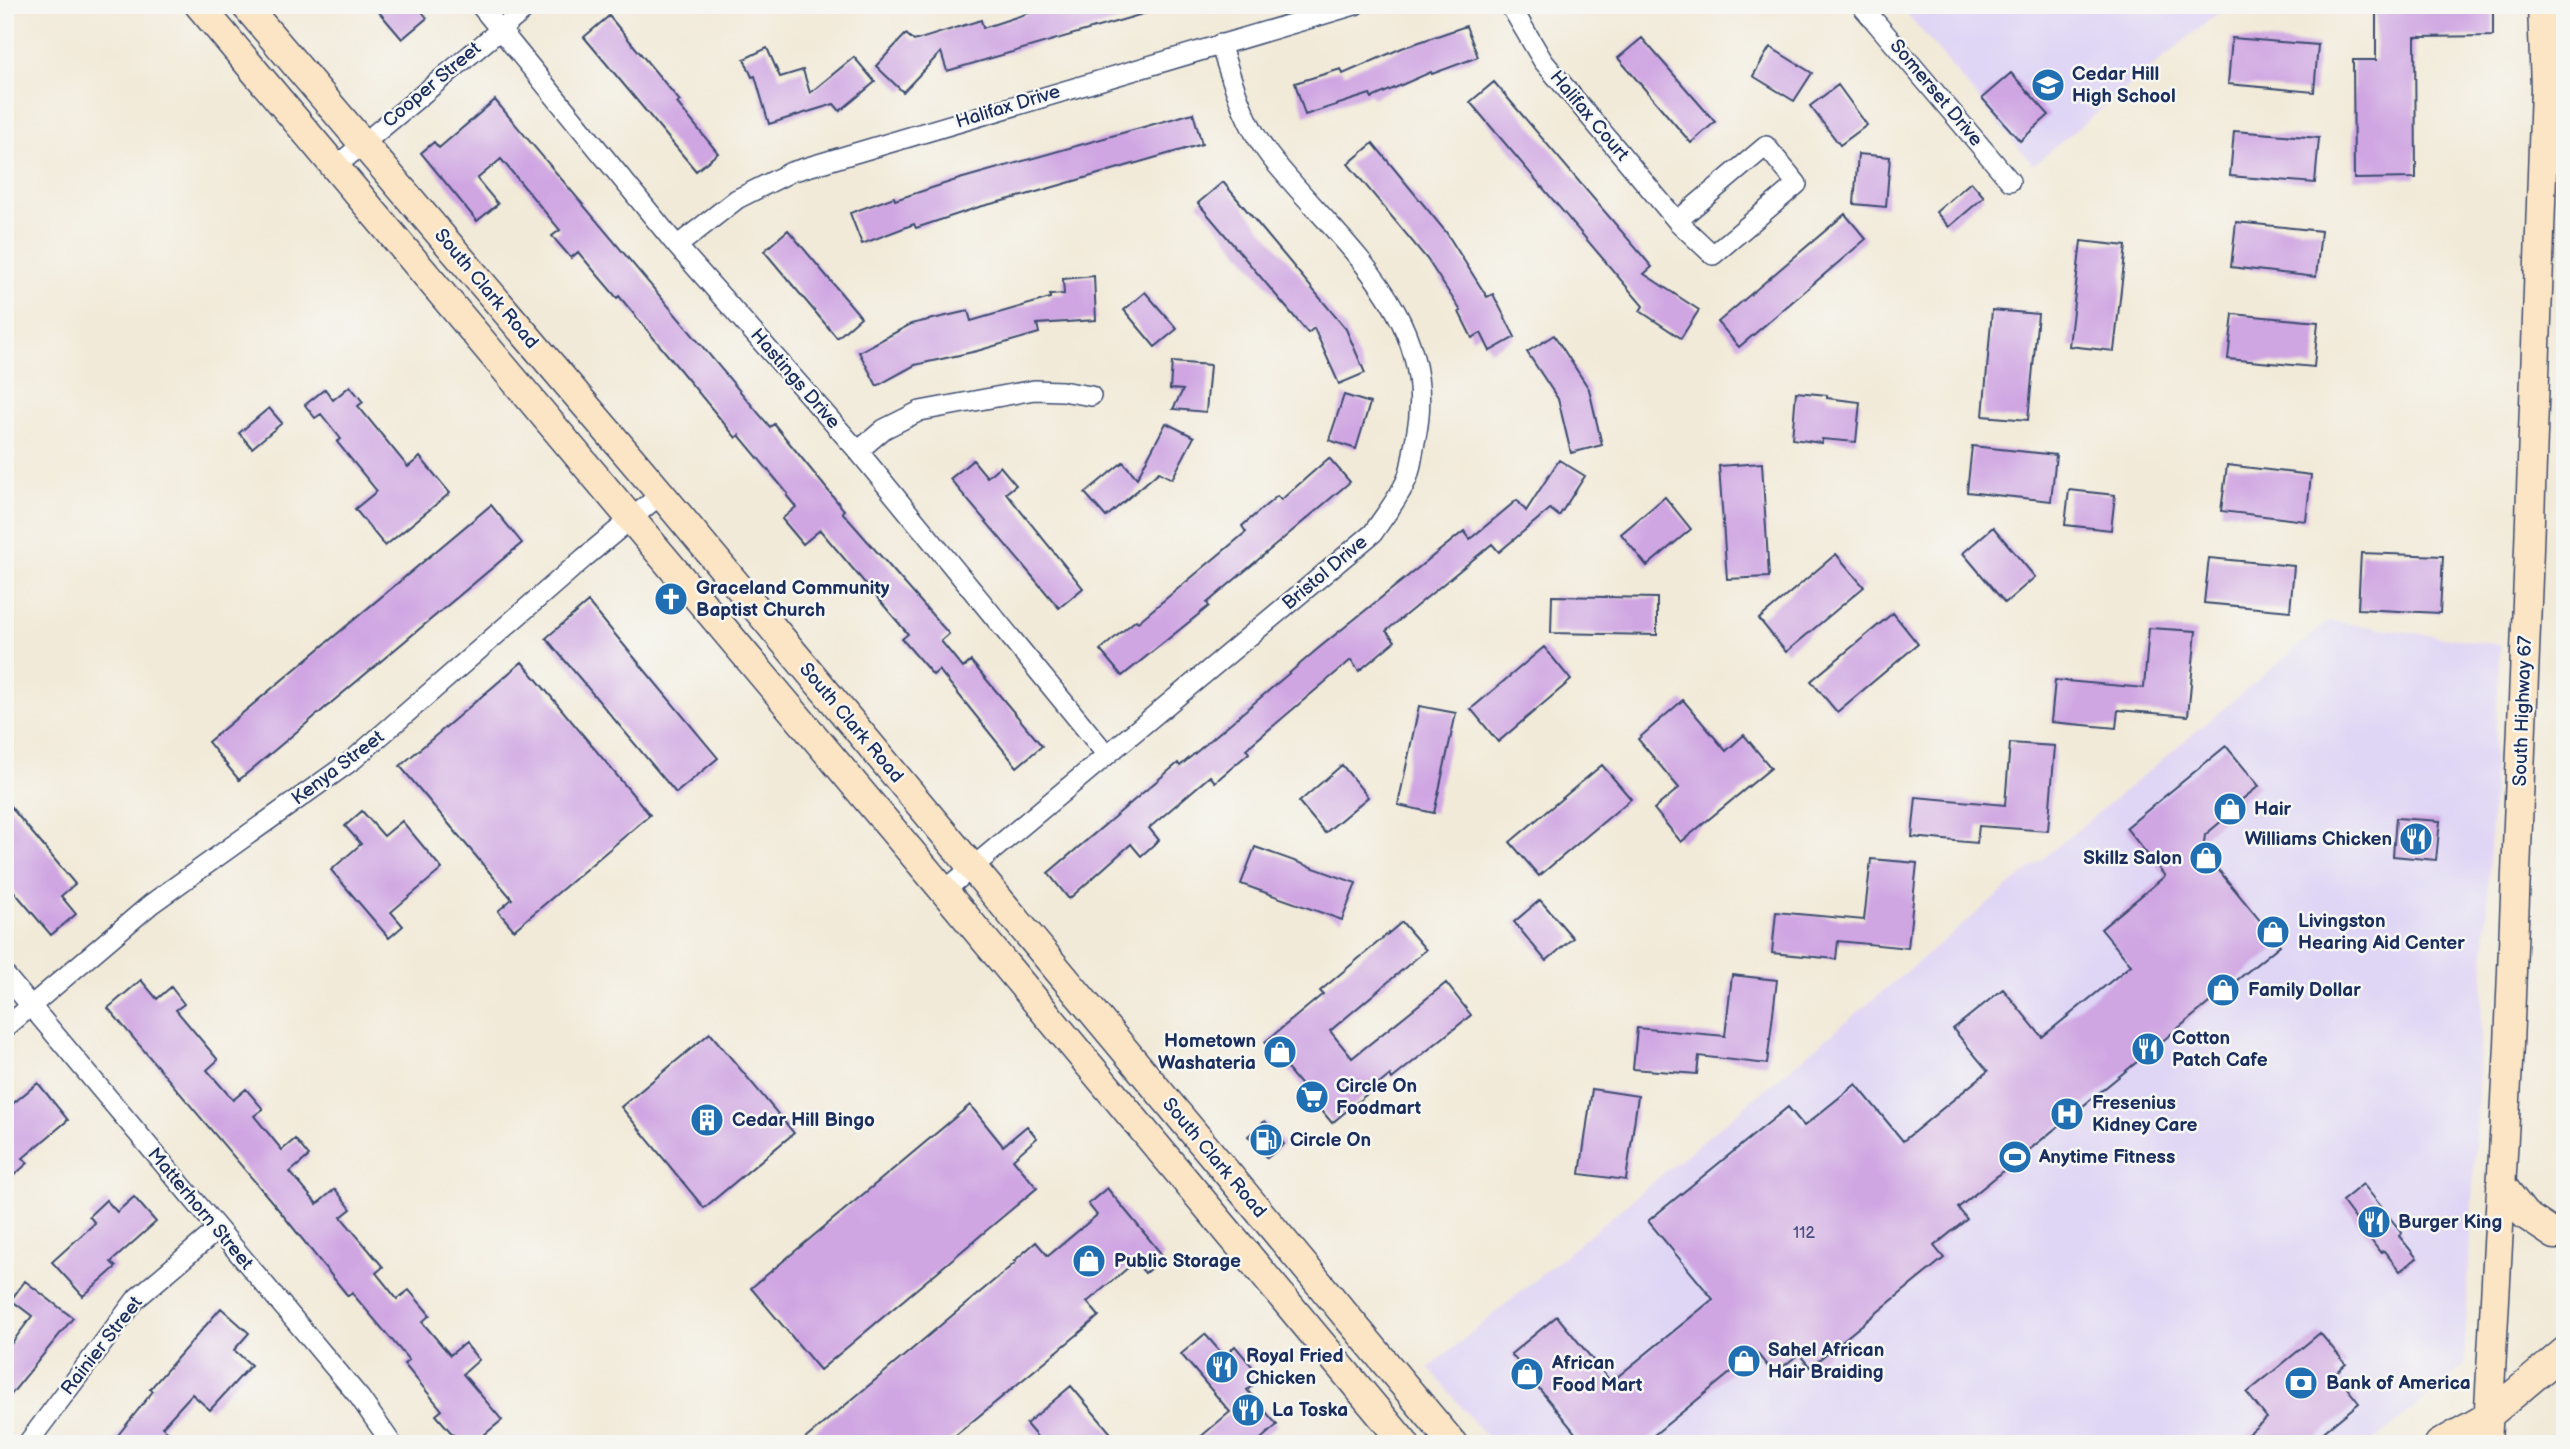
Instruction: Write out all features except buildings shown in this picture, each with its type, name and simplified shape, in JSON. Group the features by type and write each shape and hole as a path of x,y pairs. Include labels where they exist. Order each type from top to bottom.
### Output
{"main road":[{"name":"South Clark Road","path":"199,5 1405,1444"},
{"name":"South Clark Road","path":"246,5 661,494 1453,1444"},
{"name":"South Highway 67","path":"2487,1430 2509,1045 2545,88 2542,5"},
{"path":"2501,1184 2525,1215 2555,1235 2565,1234"},
{"path":"2468,1444 2487,1430 2563,1352"},
{"path":"2439,1444 2487,1430"}],"street":[{"name":"Hastings Drive","path":"480,5 677,246 858,451 1107,755"},
{"name":"Cooper Street","path":"335,167 530,5"},
{"name":"Halifax Drive","path":"677,246 737,199 791,172 1355,5"},
{"name":"Halifax Court","path":"1510,5 1543,61 1677,221 1713,255 1797,184 1766,146 1677,221"},
{"name":"Somerset Drive","path":"1861,5 2010,181"},
{"name":"Bristol Drive","path":"944,891 1373,533 1408,478 1420,416 1416,362 1394,308 1353,249 1269,155 1244,116 1220,44"},
{"path":"858,451 884,429 920,411 1034,390 1091,396"},
{"name":"Kenya Street","path":"5,1028 151,904 354,759 661,494"},
{"name":"Matterhorn Street","path":"5,975 360,1398 392,1444"},
{"name":"Rainier Street","path":"27,1444 137,1298 218,1230"}],"shaded area":[{"name":"Cedar Hill High School","path":"1900,5 2228,5 2033,165"},
{"path":"2329,621 2500,645 2464,1366 2371,1444 1492,1444 1429,1368"}],"place":[{"name":"Cedar Hill High School","path":"2048,85"},
{"name":"Graceland Community Baptist Church","path":"671,599"},
{"name":"Hair","path":"2230,809"},
{"name":"Williams Chicken","path":"2416,839"},
{"name":"Skillz Salon","path":"2206,858"},
{"name":"Livingston Hearing Aid Center","path":"2273,932"},
{"name":"Family Dollar","path":"2223,990"},
{"name":"Cotton Patch Cafe","path":"2148,1049"},
{"name":"Hometown Washateria","path":"1280,1052"},
{"name":"Circle On Foodmart","path":"1312,1097"},
{"name":"Fresenius Kidney Care","path":"2067,1114"},
{"name":"Cedar Hill Bingo","path":"707,1120"},
{"name":"Circle On","path":"1266,1140"},
{"name":"Anytime Fitness","path":"2015,1157"},
{"name":"Burger King","path":"2374,1222"},
{"name":"Public Storage","path":"1089,1261"},
{"name":"Sahel African Hair Braiding","path":"1744,1361"},
{"name":"Royal Fried Chicken","path":"1222,1367"},
{"name":"African Food Mart","path":"1527,1374"},
{"name":"Bank of America","path":"2301,1383"},
{"name":"La Toska","path":"1248,1410"}]}
